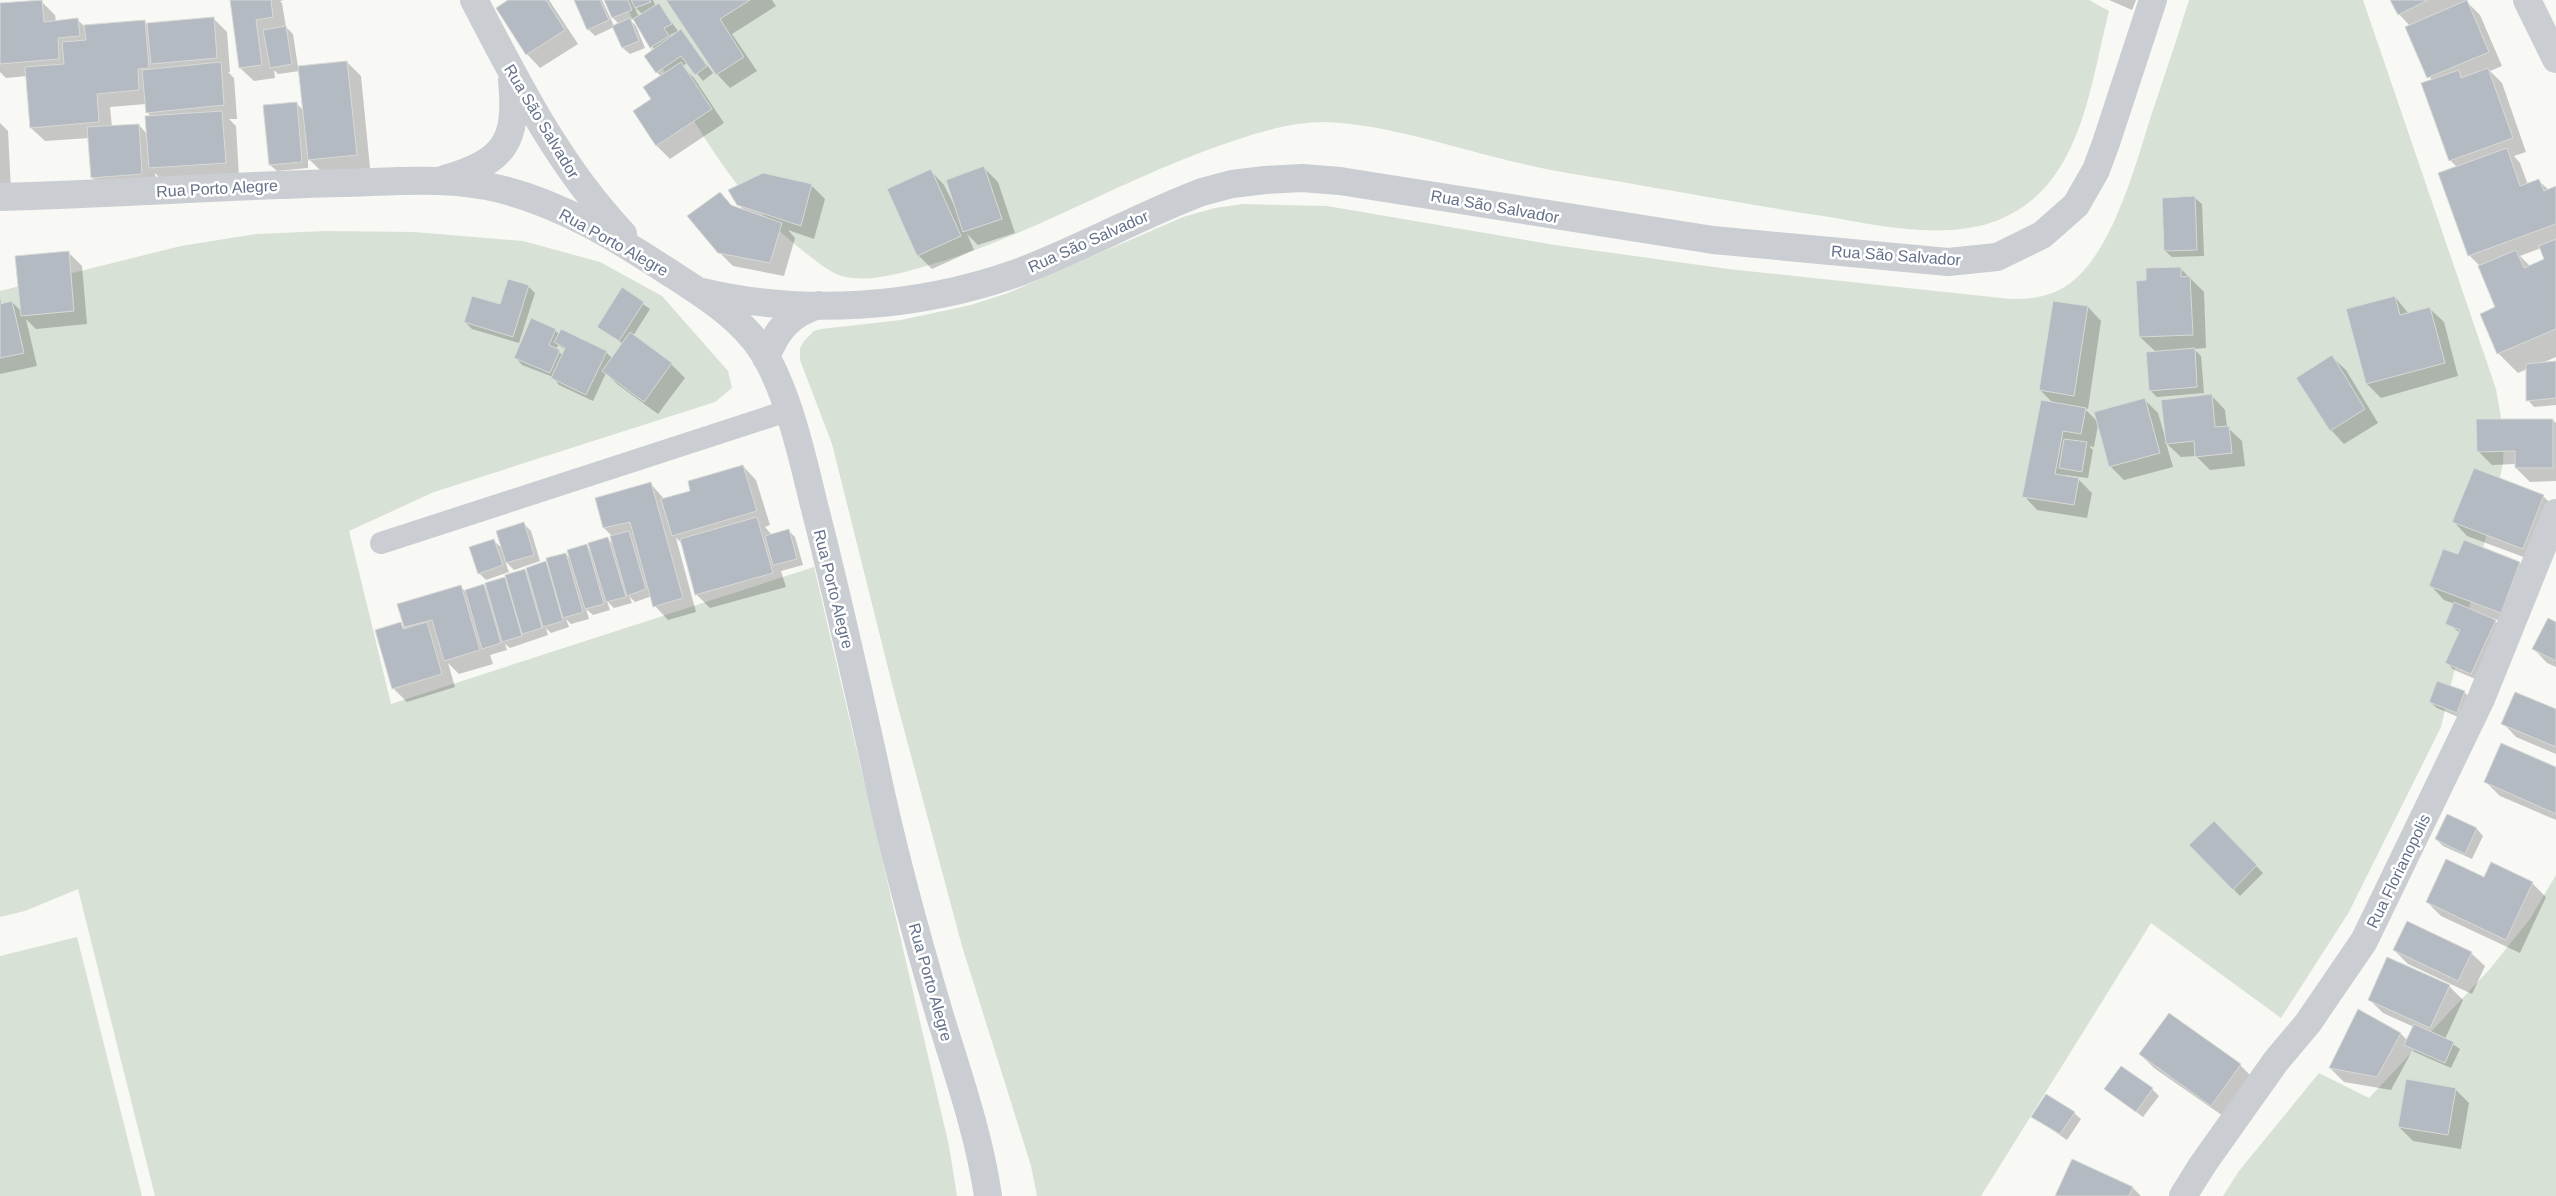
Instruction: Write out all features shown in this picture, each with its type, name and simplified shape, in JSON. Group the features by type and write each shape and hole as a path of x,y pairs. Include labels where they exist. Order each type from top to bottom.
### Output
{"street":[{"name":"Rua São Salvador","path":"474,0 547,136 572,174 592,200 643,255"},
{"name":"Rua São Salvador","path":"698,291 759,301 820,305 883,303 959,290 990,282 1052,258 1202,192 1232,184 1302,178 1388,187 1562,218 1713,240 1948,262 1997,257 2021,247 2042,235 2076,205 2096,170 2153,0"},
{"path":"2527,0 2556,59"},
{"name":"Rua Porto Alegre","path":"435,182 479,167 492,158 502,146 511,132 515,118 512,71"},
{"name":"Rua Porto Alegre","path":"0,197 83,195 247,185 435,182 498,188 575,216 643,255 698,291 747,332 766,358 799,447 833,579 891,838 939,1013 975,1131 988,1196"},
{"path":"766,358 782,326 804,310 820,305"},
{"name":"Rua Florianopolis","path":"2183,1196 2203,1164 2276,1061 2308,1023 2364,941 2481,699 2556,513"}],"lane":[{"path":"381,543 787,411"}],"shaded area":[{"path":"622,0 2089,0 2109,11 2087,104 2063,162 2045,187 2022,207 1993,222 1973,227 1952,230 1930,230 1887,227 1550,170 1398,132 1373,127 1325,122 1296,124 1238,139 1174,163 999,241 897,274 876,278 856,278 835,273 807,254 765,217 731,177 702,133"},
{"path":"2189,0 2363,0 2496,389 2504,436 2503,464 2441,727 2349,912 2281,1018 2151,923 1981,1196 1037,1196 1031,1166 962,946 894,692 832,444 800,360 800,348 804,341 814,331 821,329 901,320 971,305 1008,293 1183,217 1215,208 1243,204 1327,206 1555,245 1728,269 2011,299 2041,296 2055,292 2069,284 2084,270 2110,230 2130,183"},
{"path":"325,231 414,232 523,241 600,262 662,296 728,371 732,388 715,402 434,492 349,531 391,704 814,567 949,1146 957,1196 155,1196 78,889 25,911 0,917 0,291 181,246 256,234"},
{"path":"2556,875 2556,1196 2223,1196 2239,1171 2319,1073 2369,1098 2489,970 2530,919"},
{"path":"77,937 142,1196 0,1196 0,956"}],"building":[{"path":"42,0 44,22 78,18 80,36 58,38 59,59 0,64 0,3"},
{"path":"230,0 271,0 273,17 256,20 262,65 239,68"},
{"path":"508,0 546,0 565,30 526,55 496,8"},
{"path":"574,0 600,0 609,20 587,30"},
{"path":"604,0 628,0 632,10 612,18"},
{"path":"631,0 650,0 651,2 635,8"},
{"path":"666,0 750,0 720,19 744,57 716,75"},
{"path":"2390,0 2428,0 2398,15"},
{"path":"2467,0 2489,52 2427,78 2405,27"},
{"path":"659,3 672,24 664,28 669,36 650,48 633,19"},
{"path":"214,17 217,58 151,64 147,23"},
{"path":"630,18 639,41 622,48 612,26"},
{"path":"145,20 149,68 138,69 139,90 97,94 99,122 30,128 25,67 64,64 62,42 86,40 84,25"},
{"path":"286,26 292,64 270,68 263,30"},
{"path":"681,29 707,66 695,75 681,56 656,73 644,56"},
{"path":"347,61 357,155 308,160 298,66"},
{"path":"221,62 224,105 146,113 142,70"},
{"path":"681,62 712,109 656,146 633,111 651,99 643,87"},
{"path":"2488,68 2513,138 2449,161 2421,83 2459,70 2461,78"},
{"path":"297,102 302,162 269,165 263,105"},
{"path":"222,111 226,163 149,168 145,116"},
{"path":"139,124 142,174 91,178 87,127"},
{"path":"2507,148 2520,186 2539,179 2544,191 2556,186 2556,224 2468,256 2438,173"},
{"path":"984,166 1002,219 963,232 946,180"},
{"path":"931,169 961,236 917,256 887,189"},
{"path":"763,173 812,184 801,226 737,205 728,190"},
{"path":"720,192 731,205 782,223 770,263 718,253 687,216"},
{"path":"2195,196 2197,250 2164,251 2162,198"},
{"path":"2556,239 2556,329 2497,354 2480,314 2495,307 2478,266 2516,250 2524,268 2544,259 2539,246"},
{"path":"69,251 74,311 21,316 15,256"},
{"path":"2181,267 2181,277 2190,276 2193,335 2139,337 2136,281 2146,280 2146,268"},
{"path":"508,279 529,285 513,337 464,322 472,296 500,304"},
{"path":"622,287 644,302 619,341 597,327"},
{"path":"2395,296 2400,315 2430,307 2445,363 2366,384 2346,309"},
{"path":"12,301 24,353 0,358 0,304"},
{"path":"2053,301 2088,306 2074,396 2039,390"},
{"path":"531,318 556,329 549,345 560,350 550,373 514,358"},
{"path":"561,329 607,351 586,395 551,378 565,348 554,342"},
{"path":"630,332 672,363 644,402 602,371"},
{"path":"2195,348 2197,387 2149,391 2146,352"},
{"path":"2332,355 2365,409 2330,431 2296,378"},
{"path":"2556,361 2556,398 2526,401 2526,364"},
{"path":"2212,394 2215,427 2229,426 2232,453 2195,457 2194,441 2166,444 2161,400"},
{"path":"2145,398 2160,453 2109,467 2094,412"},
{"path":"2041,400 2086,408 2081,434 2063,431 2055,474 2079,478 2074,505 2022,497"},
{"path":"2476,419 2553,419 2553,468 2515,468 2515,451 2477,452"},
{"path":"2064,439 2087,442 2082,472 2059,468"},
{"path":"743,465 757,511 672,536 661,499 690,491 688,481"},
{"path":"2474,468 2544,495 2523,549 2452,522"},
{"path":"651,482 683,598 653,607 630,522 603,528 595,498"},
{"path":"757,517 773,573 695,595 680,539"},
{"path":"524,522 534,555 506,563 496,531"},
{"path":"789,529 797,559 773,565 765,536"},
{"path":"629,531 646,589 627,596 610,536"},
{"path":"608,537 626,597 606,602 588,543"},
{"path":"494,539 503,565 478,574 469,547"},
{"path":"2464,540 2520,562 2501,613 2429,586 2443,549 2458,554"},
{"path":"587,544 604,604 585,609 567,550"},
{"path":"566,553 583,612 563,618 546,558"},
{"path":"546,561 563,621 543,627 526,568"},
{"path":"525,569 542,628 522,634 505,575"},
{"path":"505,577 522,636 502,642 485,583"},
{"path":"484,584 501,643 482,649 465,590"},
{"path":"461,585 480,650 444,661 432,620 404,627 397,604"},
{"path":"2454,602 2496,620 2471,674 2445,663 2460,630 2445,624"},
{"path":"2548,618 2556,622 2556,661 2532,649"},
{"path":"401,622 403,629 427,622 442,674 392,689 375,630"},
{"path":"2437,681 2465,691 2457,713 2429,702"},
{"path":"2515,692 2556,709 2556,747 2501,724"},
{"path":"2501,743 2556,767 2556,814 2484,782"},
{"path":"2447,814 2477,828 2465,854 2435,839"},
{"path":"2214,821 2257,865 2233,890 2189,845"},
{"path":"2446,859 2484,877 2491,862 2533,882 2506,940 2426,902"},
{"path":"2407,921 2472,952 2458,981 2393,950"},
{"path":"2387,957 2450,985 2430,1028 2368,1000"},
{"path":"2358,1009 2401,1033 2377,1077 2329,1068"},
{"path":"2169,1013 2241,1064 2211,1106 2139,1054"},
{"path":"2414,1024 2454,1042 2445,1063 2404,1045"},
{"path":"2121,1066 2153,1088 2136,1112 2104,1089"},
{"path":"2406,1079 2456,1088 2448,1135 2398,1127"},
{"path":"2046,1094 2075,1112 2060,1134 2031,1117"},
{"path":"2072,1159 2133,1187 2129,1196 2055,1196"}]}
